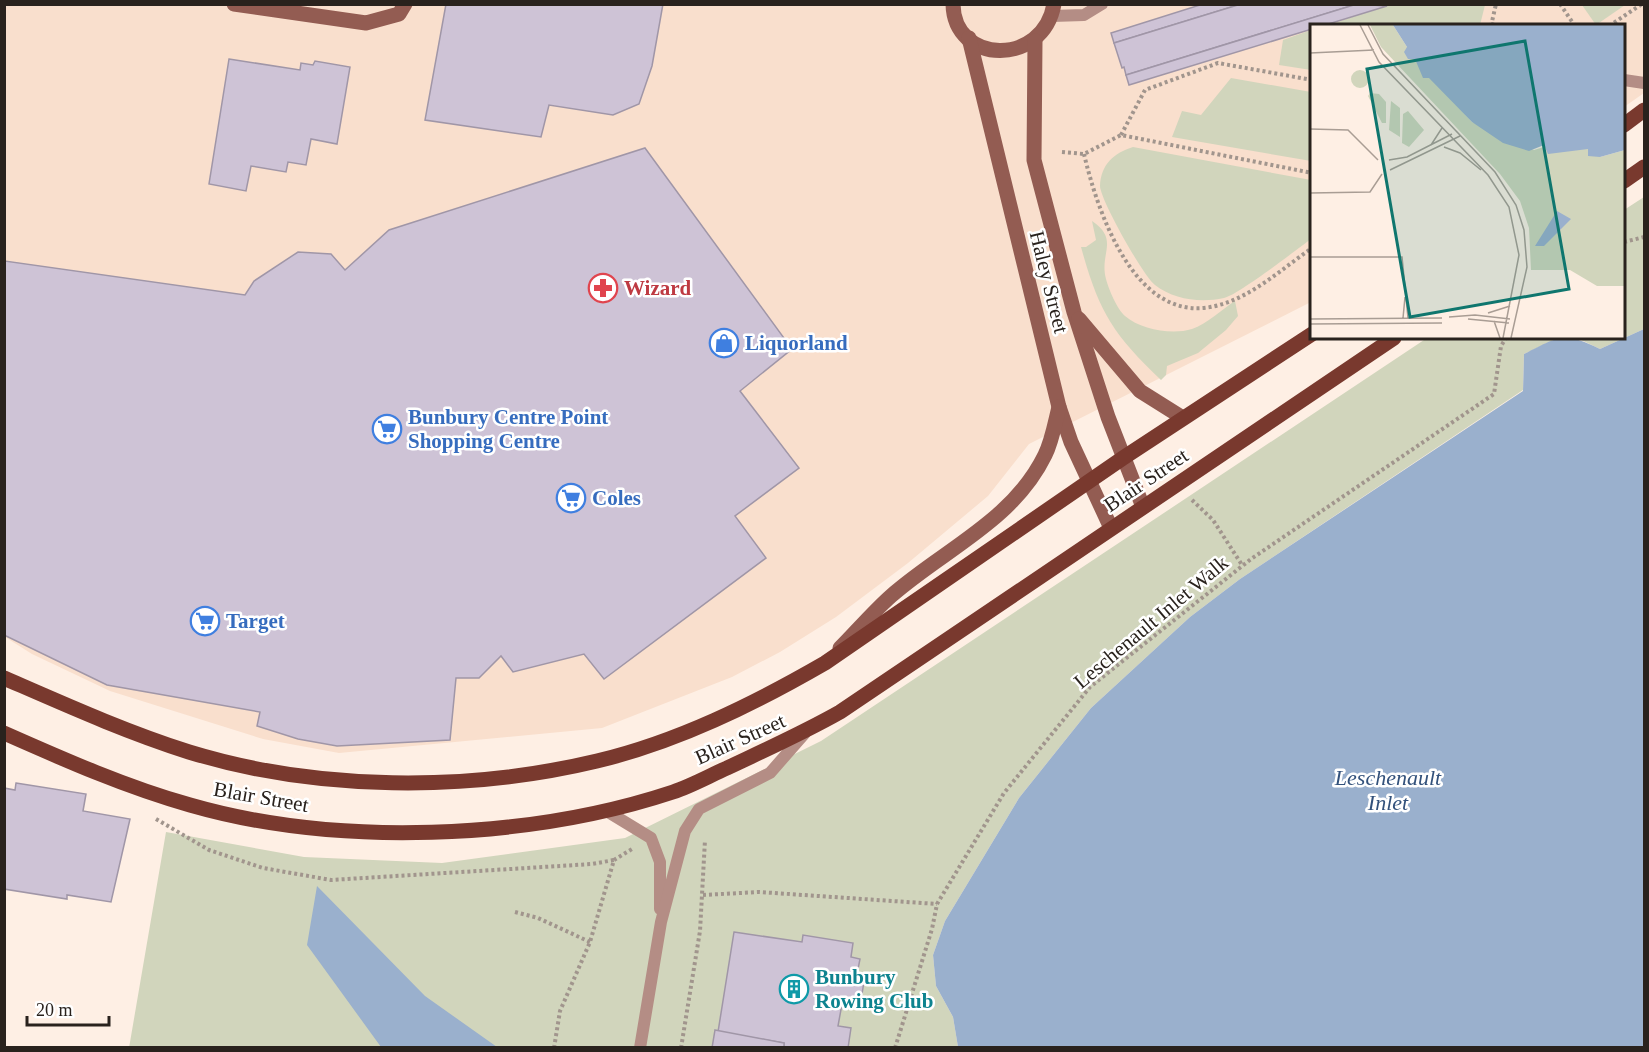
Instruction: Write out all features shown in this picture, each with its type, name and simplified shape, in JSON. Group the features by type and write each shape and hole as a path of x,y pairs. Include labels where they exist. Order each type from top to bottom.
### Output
{"main road":[{"path":"1625,123 1644,110"},
{"path":"1625,181 1644,167"},
{"name":"Blair Street","path":"4,678 126,731 191,753 278,773 403,784 500,777 597,761 650,745 703,725 784,686 825,663 1089,481 1310,335"},
{"name":"Blair Street","path":"4,733 162,797 193,806 308,829 434,833 491,829 605,810 674,791 805,732 840,712 1393,339"}],"street":[{"path":"234,4 366,23 399,14 405,4"},
{"name":"Haley Street","path":"953,4 959,26 969,38 1059,407 1071,442 1112,528"},
{"path":"969,38 994,51 1016,50 1035,41 1046,30 1053,10"},
{"name":"Haley Street","path":"1035,41 1034,160 1074,312 1123,458 1143,507"},
{"path":"1074,312 1140,391 1183,418"},
{"path":"825,663 892,596 974,536 1003,510 1029,481 1043,458 1059,407"}],"lane":[{"path":"1053,10 1084,15 1102,4"},
{"path":"1625,80 1644,83"},
{"path":"640,1047 661,922 685,831 699,809 770,773 805,732"},
{"path":"605,810 651,838 660,862 661,922"}],"path":[{"path":"1491,24 1496,4"},
{"path":"1560,4 1574,24"},
{"path":"1613,24 1642,4"},
{"path":"1062,152 1084,154 1122,135 1145,90 1218,63 1310,80"},
{"path":"1122,135 1310,173"},
{"path":"1084,154 1094,194 1135,275 1152,293 1174,304 1197,310 1243,296 1310,249"},
{"path":"1625,242 1644,237"},
{"name":"Leschenault Inlet Walk","path":"896,1047 932,929 937,904 1004,793 1090,687 1251,559 1494,394 1501,346 1505,339"},
{"path":"681,1047 700,931 703,895 759,892 937,904"},
{"path":"515,912 538,918 590,942 560,1011 554,1047"}],"shaded area":[{"path":"5,5 1644,5 1644,93 1625,106 1625,24 1310,24 1310,303 1029,444 988,496 908,563 836,617 780,652 732,677 602,728 339,753 263,739 110,691 32,654 5,637"}],"green space":[{"path":"1388,5 1485,5 1480,24 1332,24"},
{"path":"1582,5 1625,5 1597,24"},
{"path":"1310,30 1310,70 1279,65 1283,40"},
{"path":"1231,78 1310,92 1310,161 1172,137 1182,111 1201,115"},
{"path":"1133,147 1310,180 1310,240 1254,281 1224,298 1188,299 1162,290 1149,279 1132,253 1102,194 1100,186 1103,171 1110,160"},
{"path":"1644,197 1644,329 1625,338 1625,209"},
{"path":"1092,221 1105,234 1107,241 1105,270 1109,288 1119,309 1132,321 1157,330 1184,331 1203,324 1235,301 1238,316 1226,330 1198,353 1167,366 1166,375 1161,380 1130,349 1109,320 1094,289 1081,247 1086,247 1096,240"},
{"path":"1425,339 1556,339 1524,354 1523,390 1240,579 1190,617 1091,708 1019,798 945,921 933,955 936,986 953,1017 958,1047 129,1048 166,832 304,857 442,863 625,838 821,741"},
{"path":"1579,339 1622,339 1600,349"}],"water":[{"name":"Leschenault Inlet","path":"1644,329 1644,1047 958,1047 953,1017 936,986 933,955 945,921 1019,798 1091,708 1190,617 1240,579 1523,391 1524,354 1558,339 1578,340 1600,349"},
{"path":"317,886 425,996 497,1047 381,1047 307,945"}],"building":[{"path":"446,4 663,4 652,66 639,104 613,115 549,105 541,137 425,120"},
{"path":"1203,4 1241,4 1114,43 1111,33"},
{"path":"1241,4 1357,4 1126,75 1114,43"},
{"path":"1357,4 1387,6 1328,24 1310,24 1310,30 1129,85 1126,75"},
{"path":"229,59 300,70 301,63 313,65 315,61 350,67 337,144 311,139 306,165 288,162 286,172 251,166 246,191 209,184"},
{"name":"Bunbury Centre Point Shopping Centre","path":"645,148 792,349 740,391 799,468 735,516 766,558 604,679 584,654 513,672 501,656 479,678 456,678 450,740 337,746 298,739 257,726 260,712 107,685 4,635 5,261 245,295 254,281 298,252 331,254 345,270 389,230"},
{"path":"16,783 86,794 83,811 130,819 111,902 67,895 67,899 4,889 4,788 15,790"},
{"name":"Bunbury Rowing Club","path":"734,932 802,942 803,935 853,943 851,957 860,959 857,974 865,975 860,1007 842,1004 838,1026 851,1028 848,1048 784,1048 784,1043 718,1032"},
{"path":"715,1030 784,1043 784,1048 712,1048"}],"place":[{"name":"Wizard","path":"603,288"},
{"name":"Liquorland","path":"724,343"},
{"name":"Bunbury Centre Point Shopping Centre","path":"387,429"},
{"name":"Coles","path":"571,498"},
{"name":"Target","path":"205,621"},
{"name":"Bunbury Rowing Club","path":"794,989"}]}
